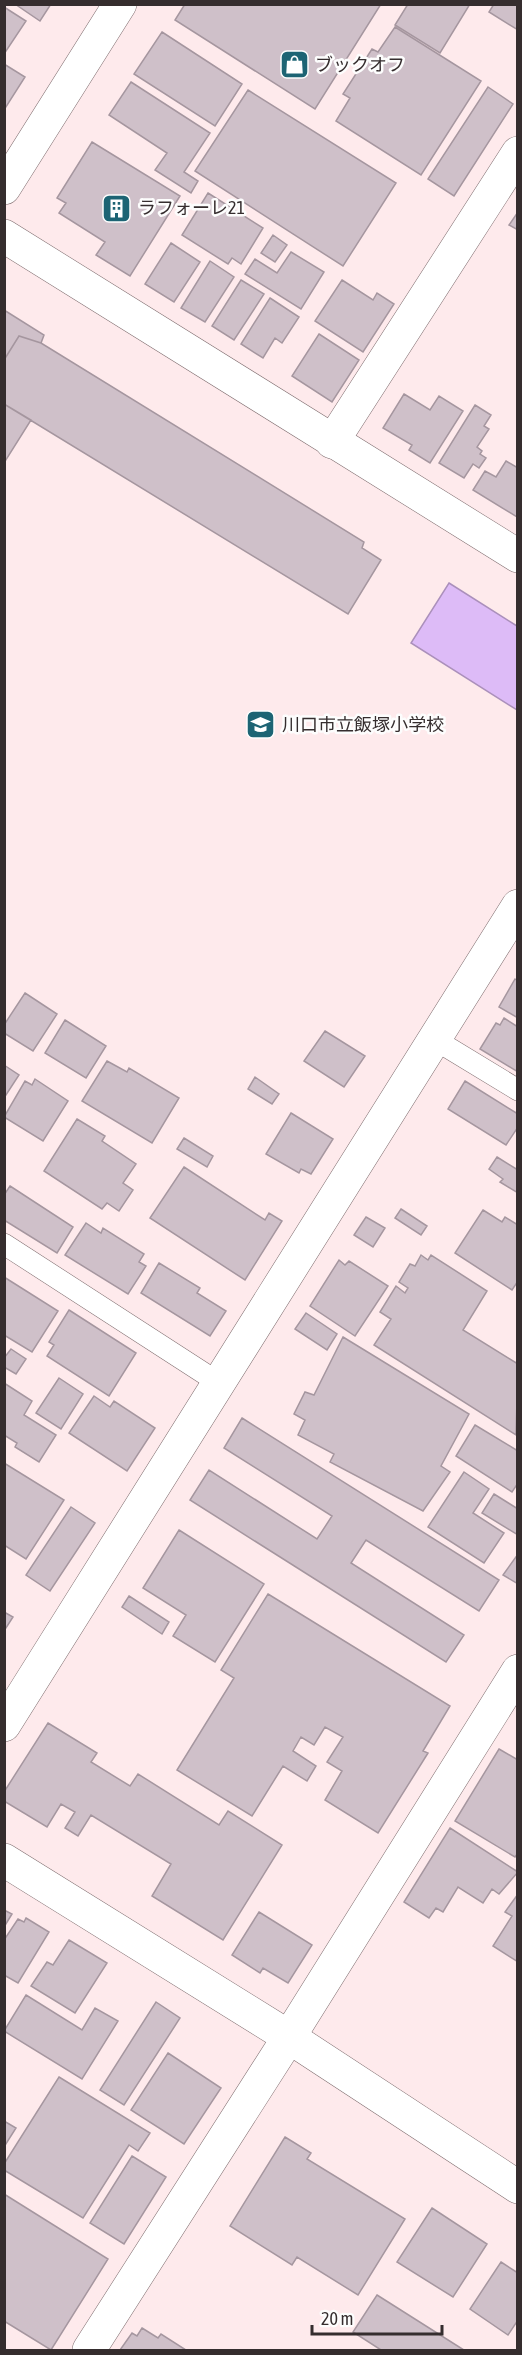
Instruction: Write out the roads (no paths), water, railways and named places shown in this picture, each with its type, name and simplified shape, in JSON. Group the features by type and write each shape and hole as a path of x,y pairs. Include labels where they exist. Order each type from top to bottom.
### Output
{"street":[{"path":"4,188 120,4"},
{"path":"332,442 518,153"},
{"path":"4,236 518,556"},
{"path":"4,1725 518,906"},
{"path":"89,2350 289,2037 518,1671"},
{"path":"4,1860 289,2037 518,2187"}],"lane":[{"path":"434,1039 518,1090"},
{"path":"4,1244 219,1383"}],"place":[{"name":"ブックオフ","path":"294,65"},
{"name":"ラフォーレ21","path":"117,208"},
{"name":"川口市立飯塚小学校","path":"261,725"}]}
